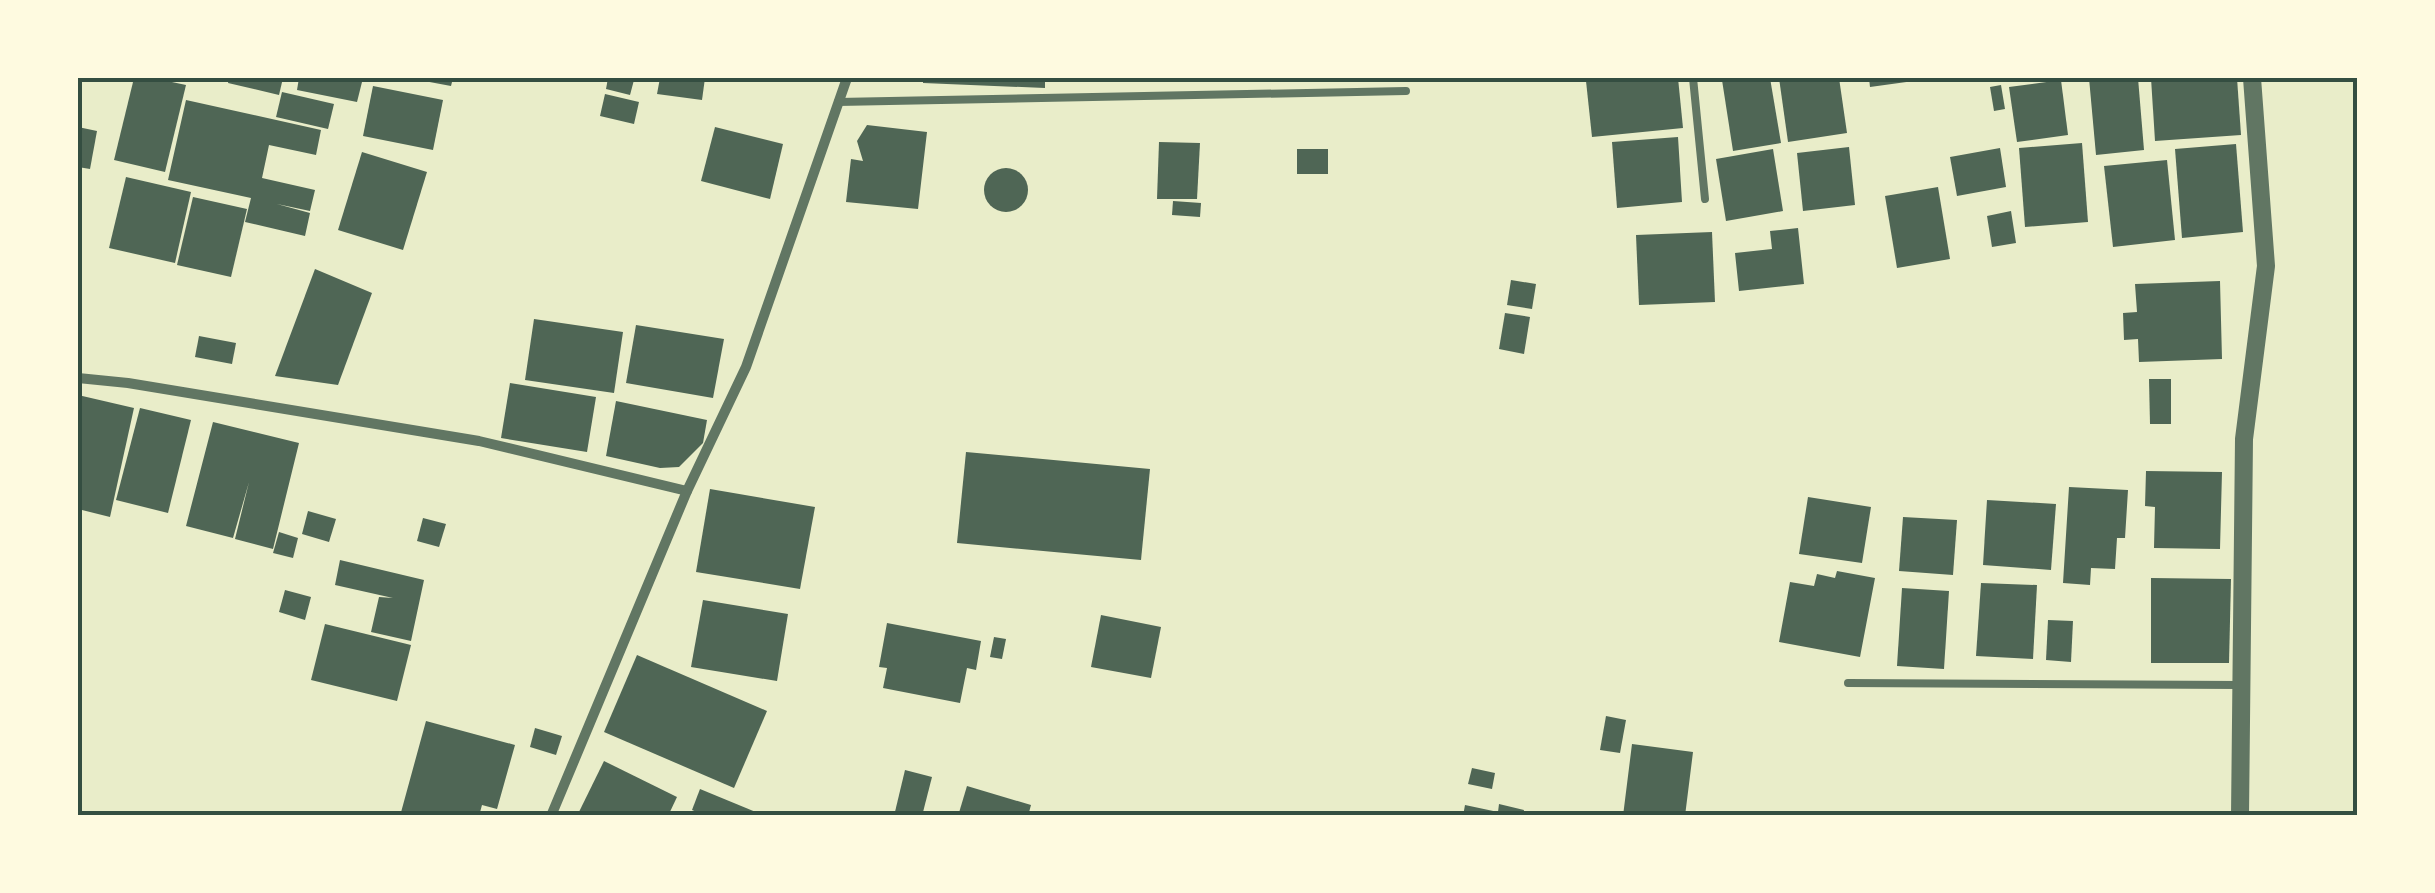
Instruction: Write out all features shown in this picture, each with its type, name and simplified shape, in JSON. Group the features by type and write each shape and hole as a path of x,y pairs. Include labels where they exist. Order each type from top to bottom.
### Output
{"street":[{"path":"551,816 687,490 746,367 847,78"},
{"path":"2240,816 2244,439 2266,266 2252,78"},
{"path":"78,378 479,441 687,490"}],"lane":[{"path":"1693,78 1706,199"},
{"path":"838,102 1406,91"},
{"path":"1848,683 2242,684"}],"building":[{"path":"134,78 186,85 165,172 114,160"},
{"path":"229,78 283,78 279,95 228,83"},
{"path":"299,78 363,78 357,102 297,90"},
{"path":"408,78 453,78 451,86"},
{"path":"608,78 634,80 630,95 606,89"},
{"path":"660,78 705,78 702,100 657,94"},
{"path":"923,78 1045,78 1045,88 923,83"},
{"path":"1678,78 1683,128 1592,137 1586,81"},
{"path":"1770,78 1781,143 1733,151 1722,80"},
{"path":"1779,78 1839,78 1847,133 1788,142"},
{"path":"1869,78 1921,78 1921,80 1870,87"},
{"path":"2089,78 2138,78 2144,150 2096,155"},
{"path":"2151,78 2237,78 2241,135 2155,141"},
{"path":"2061,80 2068,135 2017,142 2009,87"},
{"path":"2001,85 2005,109 1994,111 1990,87"},
{"path":"373,86 443,100 433,150 363,136"},
{"path":"282,92 334,104 328,129 276,117"},
{"path":"605,94 639,102 634,124 600,116"},
{"path":"186,100 321,130 316,155 269,145 262,178 315,190 310,211 277,204 310,213 305,236 245,222 251,198 168,180"},
{"path":"867,125 927,132 918,209 846,202 851,159 863,161 857,141"},
{"path":"78,127 97,131 90,169 78,167"},
{"path":"715,127 783,144 770,199 701,181"},
{"path":"1678,137 1682,202 1617,208 1612,142"},
{"path":"1159,142 1200,143 1197,199 1157,199"},
{"path":"2082,143 2088,222 2025,227 2019,148"},
{"path":"2236,144 2243,232 2182,238 2175,149"},
{"path":"1849,147 1855,205 1803,211 1797,153"},
{"path":"2000,148 2006,187 1957,196 1950,157"},
{"path":"1297,149 1328,149 1328,174 1297,174"},
{"path":"1773,149 1783,211 1726,221 1716,159"},
{"path":"362,152 427,172 403,250 338,230"},
{"path":"2167,160 2175,240 2113,247 2104,166"},
{"path":"1006,168 1022,174 1028,190 1022,206 1006,212 990,206 984,190 990,174"},
{"path":"126,177 191,192 175,263 109,248"},
{"path":"1938,187 1950,259 1897,268 1885,196"},
{"path":"193,197 247,209 231,277 177,265"},
{"path":"1173,201 1201,203 1200,217 1172,215"},
{"path":"2011,211 2016,243 1992,247 1987,216"},
{"path":"1798,228 1804,284 1739,291 1735,253 1772,249 1770,231"},
{"path":"1712,232 1715,302 1639,305 1636,235"},
{"path":"315,269 372,293 338,385 275,376"},
{"path":"1511,280 1536,284 1532,309 1507,305"},
{"path":"2220,281 2222,359 2139,362 2138,339 2124,340 2123,313 2137,312 2135,284"},
{"path":"1505,313 1530,317 1524,354 1499,349"},
{"path":"534,319 623,332 614,393 525,380"},
{"path":"636,325 724,339 713,398 626,383"},
{"path":"199,336 236,343 232,364 195,357"},
{"path":"2149,379 2171,379 2171,424 2150,424"},
{"path":"510,383 596,397 587,452 501,438"},
{"path":"78,395 134,408 110,517 78,509"},
{"path":"616,401 707,420 703,443 679,467 660,468 606,456"},
{"path":"140,408 191,420 168,513 116,500"},
{"path":"213,422 299,443 273,549 235,539 249,482 233,538 186,526"},
{"path":"966,452 1150,469 1141,560 957,543"},
{"path":"2146,471 2222,472 2220,549 2154,548 2155,507 2145,506"},
{"path":"2069,487 2128,490 2125,538 2117,538 2115,569 2091,568 2090,585 2063,583"},
{"path":"710,489 815,507 800,589 696,572"},
{"path":"1808,497 1871,507 1862,563 1799,554"},
{"path":"1987,500 2056,504 2051,570 1983,565"},
{"path":"308,511 336,519 329,542 302,534"},
{"path":"1903,517 1957,520 1953,575 1899,571"},
{"path":"423,518 446,524 439,547 417,541"},
{"path":"279,532 298,538 293,558 273,553"},
{"path":"340,560 424,580 411,641 371,632 379,597 393,598 335,585"},
{"path":"1837,571 1875,578 1860,657 1779,642 1790,582 1814,586 1817,574 1835,578"},
{"path":"2151,578 2231,579 2229,663 2151,663"},
{"path":"1981,583 2037,585 2033,659 1976,656"},
{"path":"1902,588 1949,591 1944,669 1897,666"},
{"path":"285,590 311,597 305,620 279,612"},
{"path":"703,600 788,614 777,681 691,667"},
{"path":"1101,615 1161,627 1151,678 1091,667"},
{"path":"2048,620 2073,621 2071,662 2046,660"},
{"path":"887,623 981,641 976,670 967,668 960,703 883,688 887,668 879,667"},
{"path":"325,624 411,645 397,701 311,680"},
{"path":"994,637 1006,639 1002,659 990,657"},
{"path":"637,655 767,711 734,788 604,732"},
{"path":"1606,716 1626,720 1620,753 1600,750"},
{"path":"426,721 515,745 497,809 482,805 479,816 400,816"},
{"path":"535,728 562,736 556,755 530,747"},
{"path":"1632,744 1693,752 1685,816 1623,816"},
{"path":"604,761 677,797 668,816 577,816"},
{"path":"1472,768 1495,773 1492,789 1468,784"},
{"path":"905,770 932,777 922,816 894,816"},
{"path":"967,786 1031,805 1028,816 958,816"},
{"path":"700,789 763,816 706,816 692,810"},
{"path":"1499,804 1524,810 1523,816 1463,816 1465,805 1498,812"}]}
